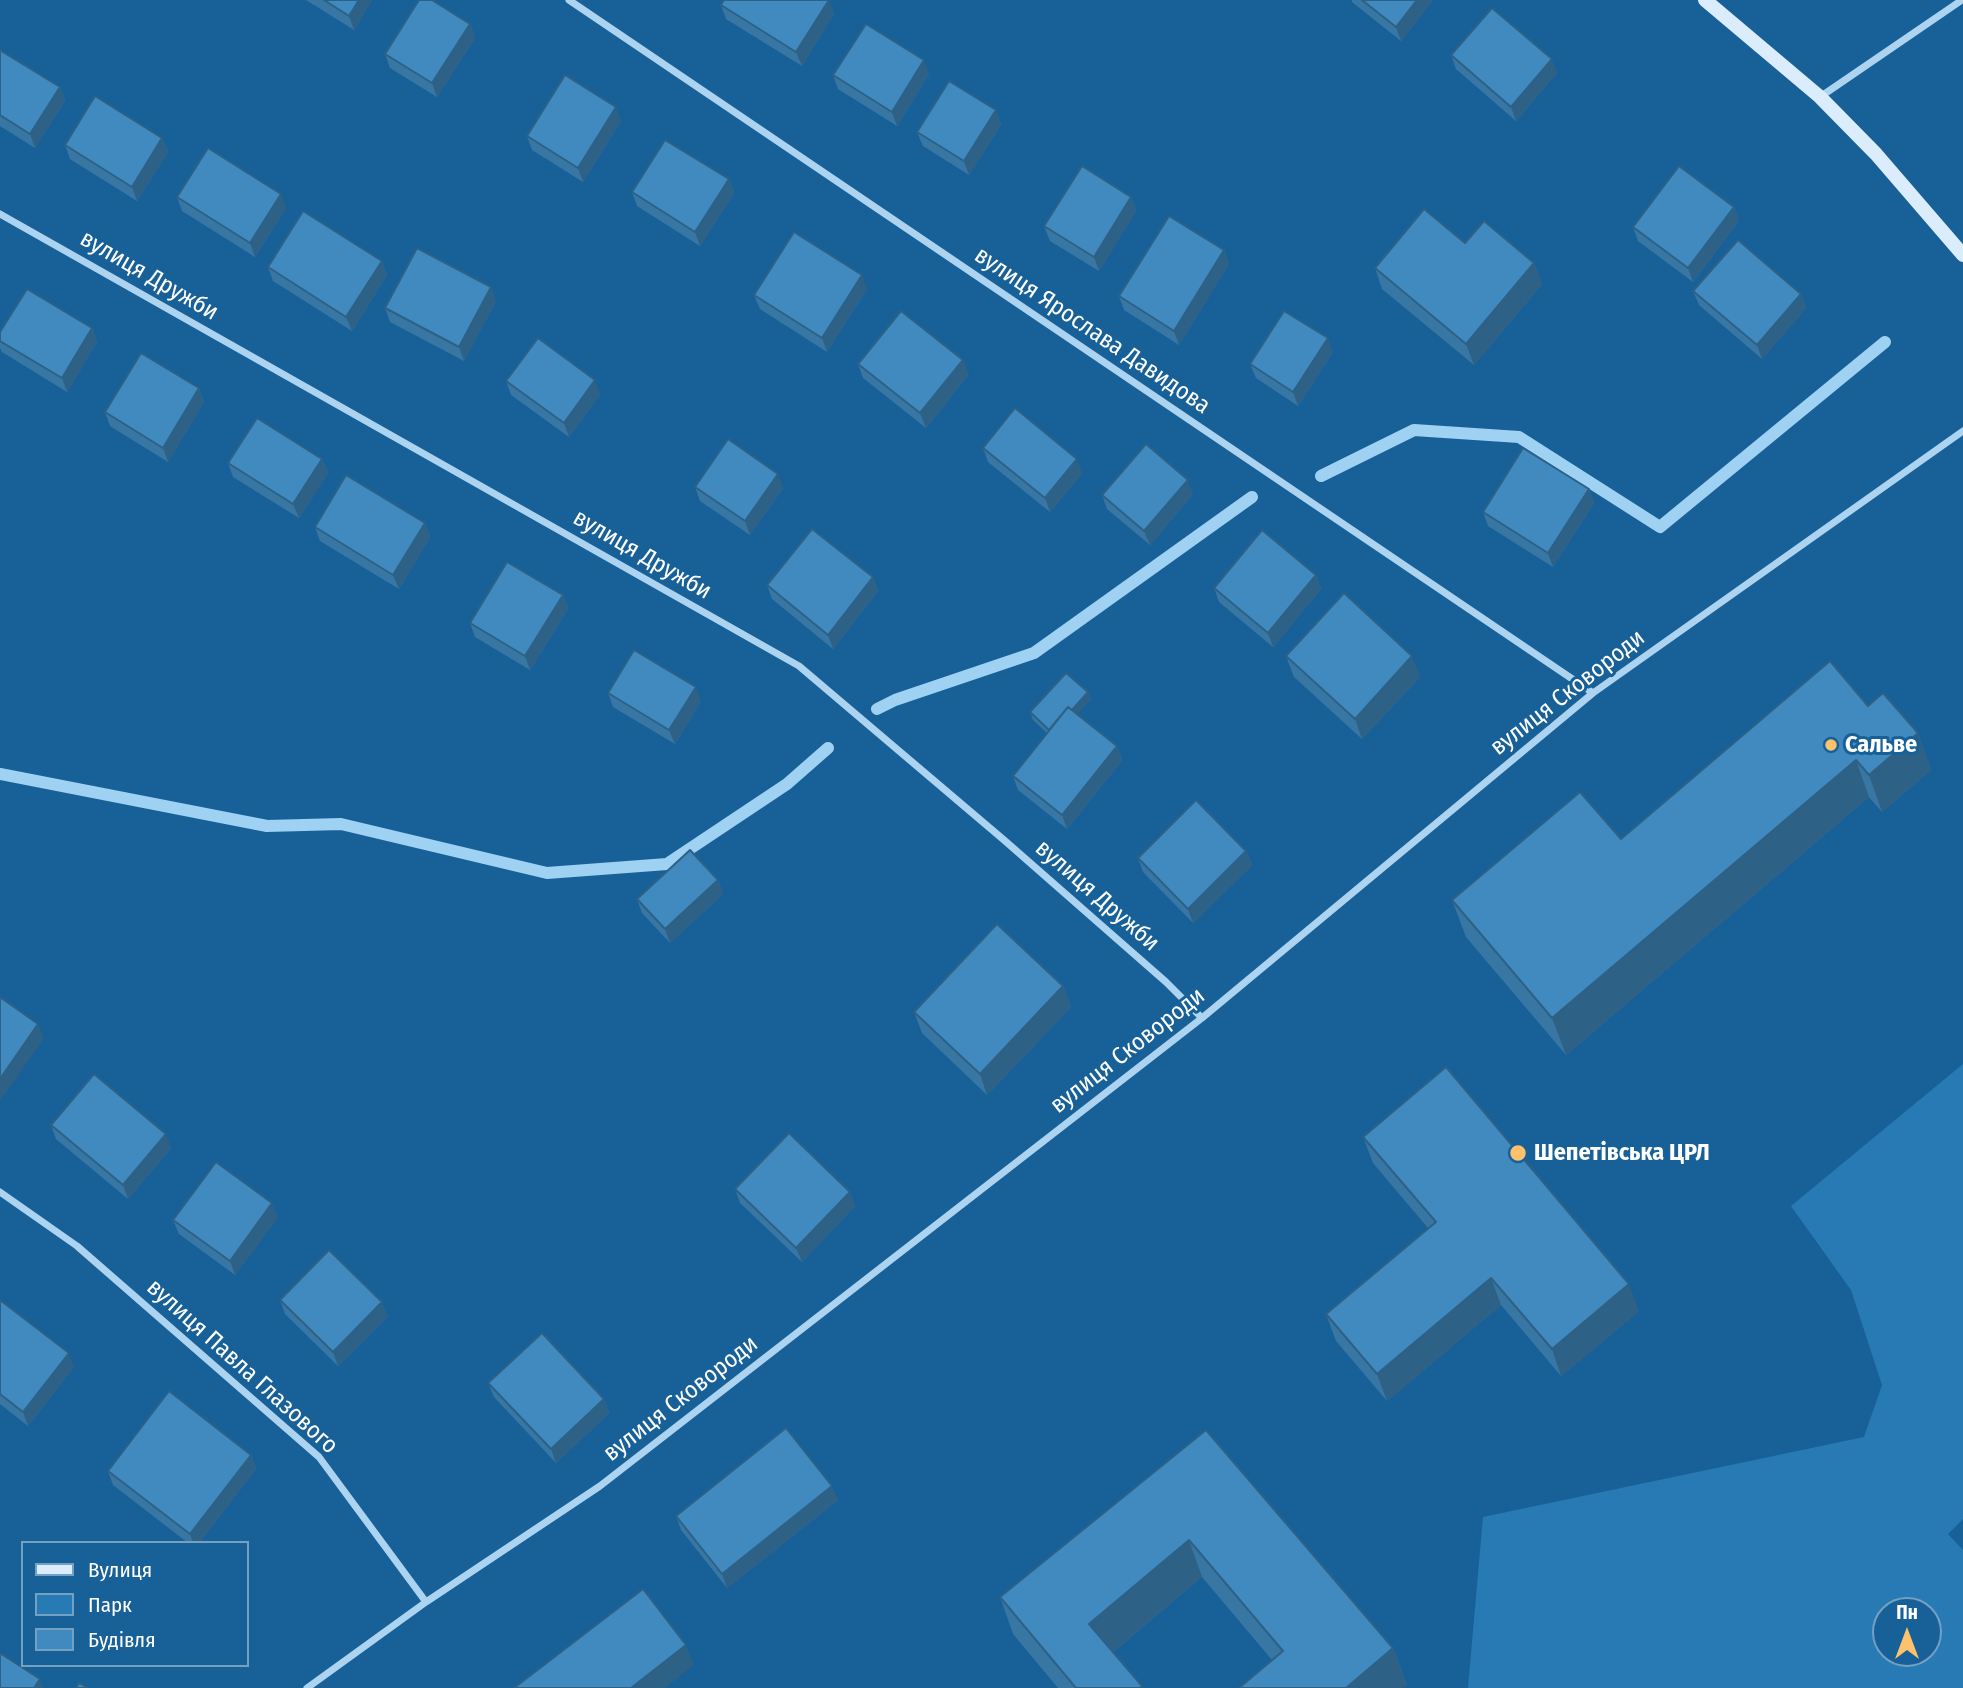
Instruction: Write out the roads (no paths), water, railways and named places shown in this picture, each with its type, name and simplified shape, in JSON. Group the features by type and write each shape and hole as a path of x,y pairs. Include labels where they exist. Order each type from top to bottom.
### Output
{"main road":[{"path":"1705,0 1820,97 1876,154 1963,255"}],"street":[{"name":"вулиця Ярослава Давидова","path":"569,0 1593,693"},
{"path":"1820,97 1962,0"},
{"name":"вулиця Дружби","path":"0,214 799,666 1004,840 1166,982 1202,1018"},
{"name":"вулиця Сковороди","path":"307,1688 426,1602 600,1486 1202,1018 1593,693 1963,431"},
{"name":"вулиця Павла Глазового","path":"0,1192 77,1246 319,1457 426,1602"}],"waterway":[{"path":"1321,476 1414,430 1519,437 1660,527 1885,342"},
{"path":"877,709 895,700 1034,653 1252,497"},
{"path":"0,774 267,826 341,824 547,873 667,864 787,784 828,748"}],"place":[{"name":"Сальве","path":"1831,745"},
{"name":"Шепетівська ЦРЛ","path":"1518,1153"}]}
